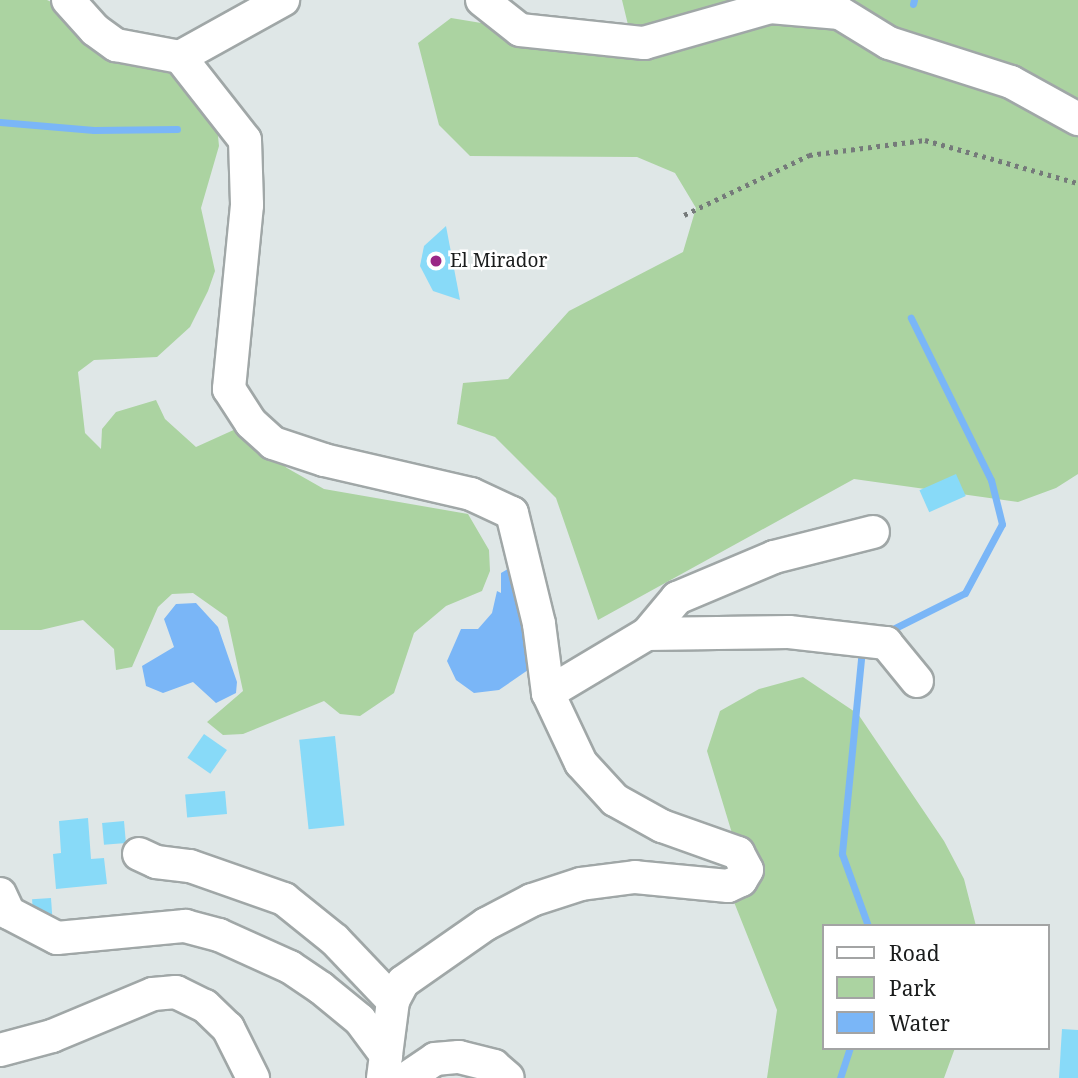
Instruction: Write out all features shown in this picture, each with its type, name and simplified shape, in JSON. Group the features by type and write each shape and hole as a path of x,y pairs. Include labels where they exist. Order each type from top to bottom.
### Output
{"street":[{"path":"68,0 95,30 116,46 180,57 284,0"},
{"path":"482,0 520,30 644,43 770,7 840,13 890,43 1011,82 1078,119"},
{"path":"180,57 245,140 247,205 229,389 251,424 273,443 324,460 471,494 512,513 539,624 548,693 581,763 615,800 662,826 738,853 747,870 741,880 728,886 664,877 615,878 532,900 486,924 403,982 393,1001 392,1070"},
{"path":"548,693 647,634 677,598 775,556 873,532"},
{"path":"647,634 789,632 886,643 917,681"},
{"path":"139,854 156,862 190,866 284,899 334,940 393,1001"},
{"path":"0,894 9,913 57,938 185,926 219,934 290,967 321,988 360,1020 392,1070"},
{"path":"0,1050 52,1036 153,994 176,992 205,1006 228,1028 252,1078"},
{"path":"392,1070 435,1059 459,1057 495,1066 508,1078"}],"path":[{"path":"684,215 809,155 925,140 1078,183"}],"green space":[{"path":"0,0 47,0 60,6 104,54 169,73 215,106 219,146 201,208 215,271 208,291 190,327 157,357 94,360 78,372 85,433 101,449 102,429 116,412 156,400 165,419 196,447 238,428 287,468 324,489 468,514 489,550 490,571 482,591 446,606 414,633 394,693 360,716 340,714 324,701 243,734 223,735 207,722 243,691 227,617 193,593 172,594 158,607 132,667 116,670 114,649 83,620 41,630 0,630"},
{"path":"622,0 1078,0 1078,474 1056,488 1018,502 854,479 598,620 556,498 495,437 457,424 463,383 508,379 569,311 683,252 696,208 675,173 637,157 470,156 439,125 418,43 451,18 583,40 629,29"},
{"path":"803,677 858,714 944,841 964,879 975,924 822,924 822,1050 954,1050 944,1078 767,1078 777,1010 728,887 738,853 707,751 720,711 759,689"}],"water":[{"path":"520,562 532,645 528,670 499,690 474,693 456,680 447,661 461,629 478,629 492,613 497,591 501,593 501,573"},
{"path":"196,603 218,627 237,682 236,693 216,703 193,682 163,693 146,686 142,666 174,647 164,619 176,604"}],"building":[{"name":"El Mirador","path":"446,226 460,300 433,291 420,266 424,246"},
{"path":"956,474 966,496 929,512 919,490"},
{"path":"204,734 227,750 210,774 187,758"},
{"path":"335,736 344,826 309,829 299,740"},
{"path":"225,791 227,814 187,817 185,794"},
{"path":"88,818 91,859 104,858 107,884 56,889 53,854 61,853 59,821"},
{"path":"124,821 126,843 104,845 102,823"},
{"path":"51,898 52,914 33,915 32,899"},
{"path":"1062,1029 1078,1030 1078,1078 1059,1078"}],"waterway":[{"path":"913,4 914,0"},
{"path":"0,122 94,130 177,129"},
{"path":"885,633 965,593 1002,524 991,480 911,318"},
{"path":"862,649 842,854 867,924"},
{"path":"840,1078 849,1050"}],"place":[{"name":"El Mirador","path":"436,261"}]}
